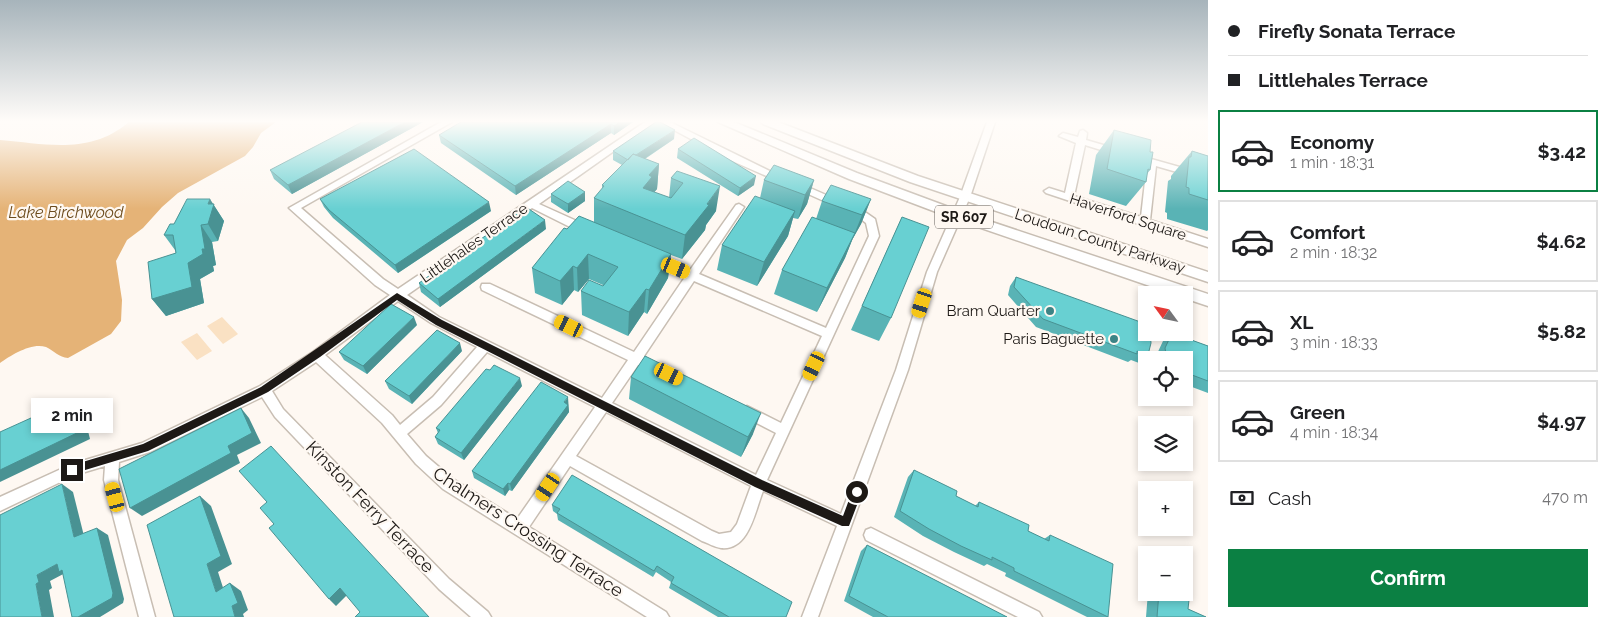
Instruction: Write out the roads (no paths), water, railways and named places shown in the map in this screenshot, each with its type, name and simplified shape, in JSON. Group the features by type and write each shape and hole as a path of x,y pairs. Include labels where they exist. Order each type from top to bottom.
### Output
{"main road":[{"name":"Loudoun County Parkway","path":"793,151 957,215 1208,300"},
{"name":"Loudoun County Parkway","path":"840,151 965,197 1208,277"}],"street":[{"path":"396,151 294,208 397,296 439,322 759,483 846,522"},
{"name":"Littlehales Terrace","path":"0,504 66,472 145,448 264,390 609,151"},
{"path":"567,458 719,541 726,541 736,536 742,528 759,483 874,236 871,222 862,214 719,151"},
{"path":"810,617 902,370 932,272 965,197 982,151"},
{"path":"1069,198 1079,151"},
{"path":"1121,151 1208,178"},
{"path":"1145,223 1152,162"},
{"name":"Haverford Square","path":"1048,192 1208,243"},
{"path":"531,204 555,217 597,235"},
{"path":"519,529 739,207"},
{"path":"649,257 829,334"},
{"path":"486,287 653,367"},
{"path":"399,433 437,401 486,345"},
{"name":"Chalmers Crossing Terrace","path":"317,355 399,433 421,460 448,484 660,617"},
{"name":"Kinston Ferry Terrace","path":"264,390 286,420 444,584 483,617"},
{"path":"740,409 783,430"},
{"path":"112,458 111,480 147,617"},
{"path":"871,535 1034,617"}],"water":[{"name":"Lake Birchwood","path":"0,151 250,151 245,156 178,193 143,228 127,240 116,261 122,300 121,321 111,334 68,358 46,347 34,346 16,353 0,363"}],"place":[{"name":"Bram Quarter","path":"1050,311"},
{"name":"Paris Baguette","path":"1114,339"}]}
